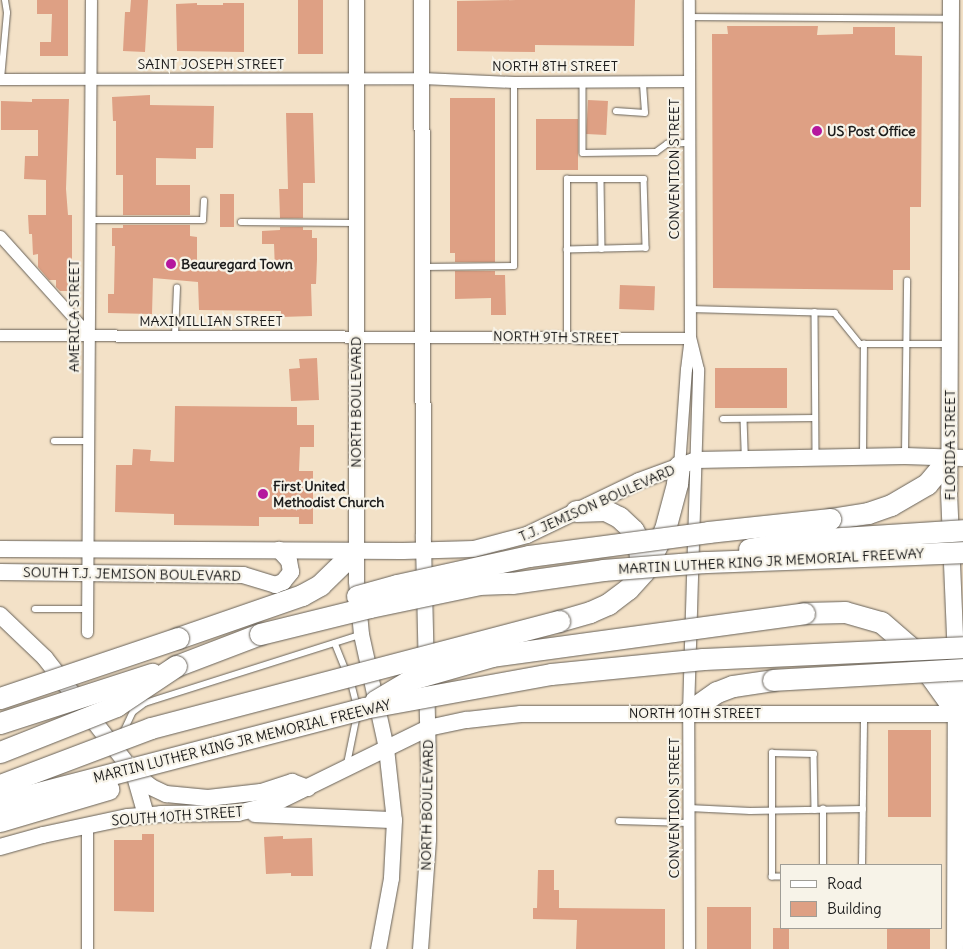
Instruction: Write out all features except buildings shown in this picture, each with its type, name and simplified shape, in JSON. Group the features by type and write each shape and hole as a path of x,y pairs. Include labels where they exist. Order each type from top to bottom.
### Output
{"highway":[{"path":"260,634 338,602 397,585 493,563 620,543 868,513 891,505 927,484 956,458"},
{"path":"0,785 160,726 559,621 590,612 608,604 636,580 652,559 665,529 677,484 688,463"},
{"path":"576,511 605,510 627,522 633,530 640,547 640,562 636,580"},
{"path":"673,564 795,541 963,530"},
{"path":"0,698 302,595 320,585 356,550"},
{"name":"MARTIN LUTHER KING JR MEMORIAL FREEWAY","path":"0,723 176,666 260,634 361,609 479,584 512,583 603,570 673,564 963,552"},
{"path":"364,708 412,679 492,656 804,613 845,612 881,622 910,646 960,714"},
{"name":"MARTIN LUTHER KING JR MEMORIAL FREEWAY","path":"0,803 364,708 551,674 703,659 963,647"},
{"path":"0,752 116,706 176,666"},
{"path":"688,712 717,692 733,686 773,680 963,669"},
{"path":"0,821 74,801 126,783 186,755"}],"main road":[{"name":"FLORIDA STREET","path":"952,0 950,344 956,458 960,714 959,909 955,949"},
{"name":"T.J. JEMISON BOULEVARD","path":"388,551 474,549 502,544 528,535 639,481 688,463 745,458 905,456 956,458"},
{"name":"SOUTH T.J. JEMISON BOULEVARD","path":"0,549 388,551"},
{"name":"SOUTH T.J. JEMISON BOULEVARD","path":"0,572 243,574 271,585 279,584 289,575 291,567 287,557 279,550"},
{"path":"0,615 45,658 134,774 144,783 158,791 190,797 243,795 292,782 308,788"},
{"name":"NORTH 10TH STREET","path":"428,728 467,720 521,714 688,712 960,714"},
{"name":"SOUTH 10TH STREET","path":"0,847 88,824 146,815 238,813 271,805 428,728"},
{"path":"134,774 146,815"},
{"path":"238,813 394,820"}],"street":[{"name":"AMERICA STREET","path":"87,632 91,0"},
{"name":"NORTH BOULEVARD","path":"356,0 357,607 361,634 386,748 394,820 391,878 378,949"},
{"name":"NORTH BOULEVARD","path":"420,949 428,838 428,728 421,336 421,0"},
{"name":"CONVENTION STREET","path":"689,0 690,338 686,370 688,463 689,949"},
{"name":"SAINT JOSEPH STREET","path":"0,79 422,78"},
{"name":"NORTH 8TH STREET","path":"422,78 514,82 689,82"},
{"path":"0,236 89,335"},
{"name":"MAXIMILLIAN STREET","path":"0,336 421,336"},
{"name":"NORTH 9TH STREET","path":"421,336 690,338"},
{"name":"CONVENTION STREET","path":"688,463 698,369 690,338"},
{"path":"87,949 88,824"}],"lane":[{"path":"0,79 8,13 5,0"},
{"path":"689,17 951,19"},
{"path":"616,111 645,113 643,81"},
{"path":"421,268 514,266 514,82"},
{"path":"583,82 583,153 656,152 666,144 689,143"},
{"path":"567,337 567,179 644,179 646,248 568,250"},
{"path":"602,179 602,249"},
{"path":"90,220 203,220 204,201"},
{"path":"241,222 355,223"},
{"path":"905,456 907,281"},
{"path":"175,335 177,288"},
{"path":"690,309 835,313 860,344 950,344"},
{"path":"815,312 816,457"},
{"path":"862,457 864,344"},
{"path":"724,418 815,418"},
{"path":"744,419 745,458"},
{"path":"54,441 88,441"},
{"path":"35,609 87,609"},
{"path":"112,744 122,736 133,712 145,702 361,634"},
{"path":"335,642 354,690 357,706 357,720 350,742 346,768"},
{"path":"862,864 864,714"},
{"path":"780,878 772,877 772,753 814,754 815,810"},
{"path":"689,808 771,810 862,809"},
{"path":"822,864 824,810"},
{"path":"619,821 689,822"}],"place":[{"name":"US Post Office","path":"817,131"},
{"name":"Beauregard Town","path":"171,264"},
{"name":"First United Methodist Church","path":"263,494"}]}
